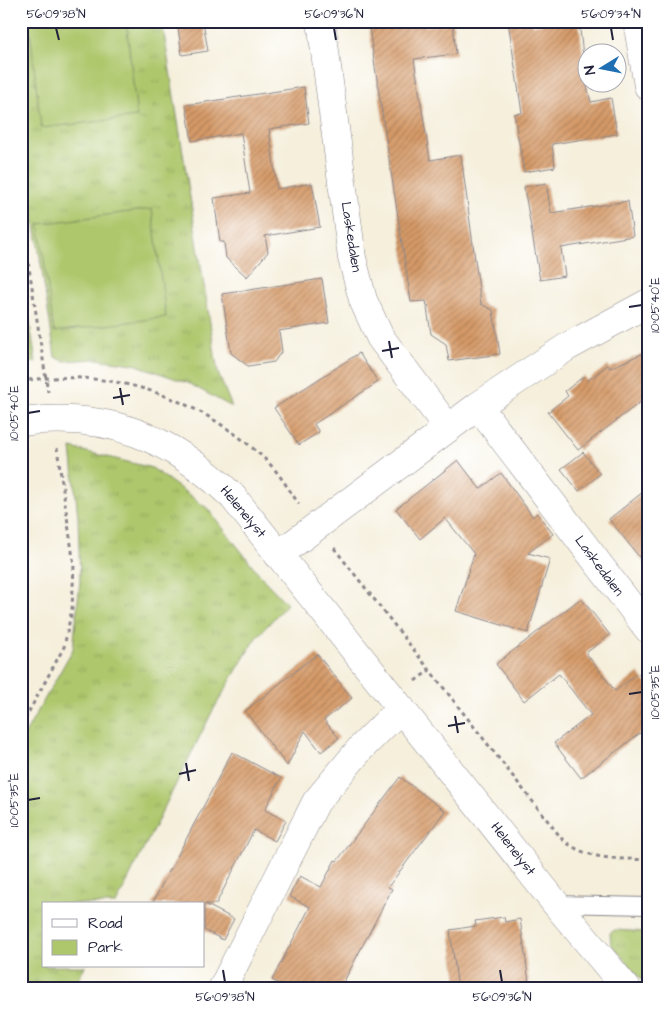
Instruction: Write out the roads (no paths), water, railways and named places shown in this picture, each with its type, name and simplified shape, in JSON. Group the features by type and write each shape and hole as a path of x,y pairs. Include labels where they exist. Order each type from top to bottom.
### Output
{"street":[{"name":"Laskedalen","path":"321,21 352,258 363,300 380,337 448,428"},
{"path":"638,21 648,86"},
{"path":"278,555 478,406 567,347 648,303"},
{"name":"Laskedalen","path":"478,406 648,630"},
{"name":"Helenelyst","path":"21,422 52,418 107,424 138,433 175,450 206,472 233,497 556,904 627,989"},
{"path":"222,989 316,802 361,748 401,708"}],"lane":[{"path":"556,904 648,906"}]}
